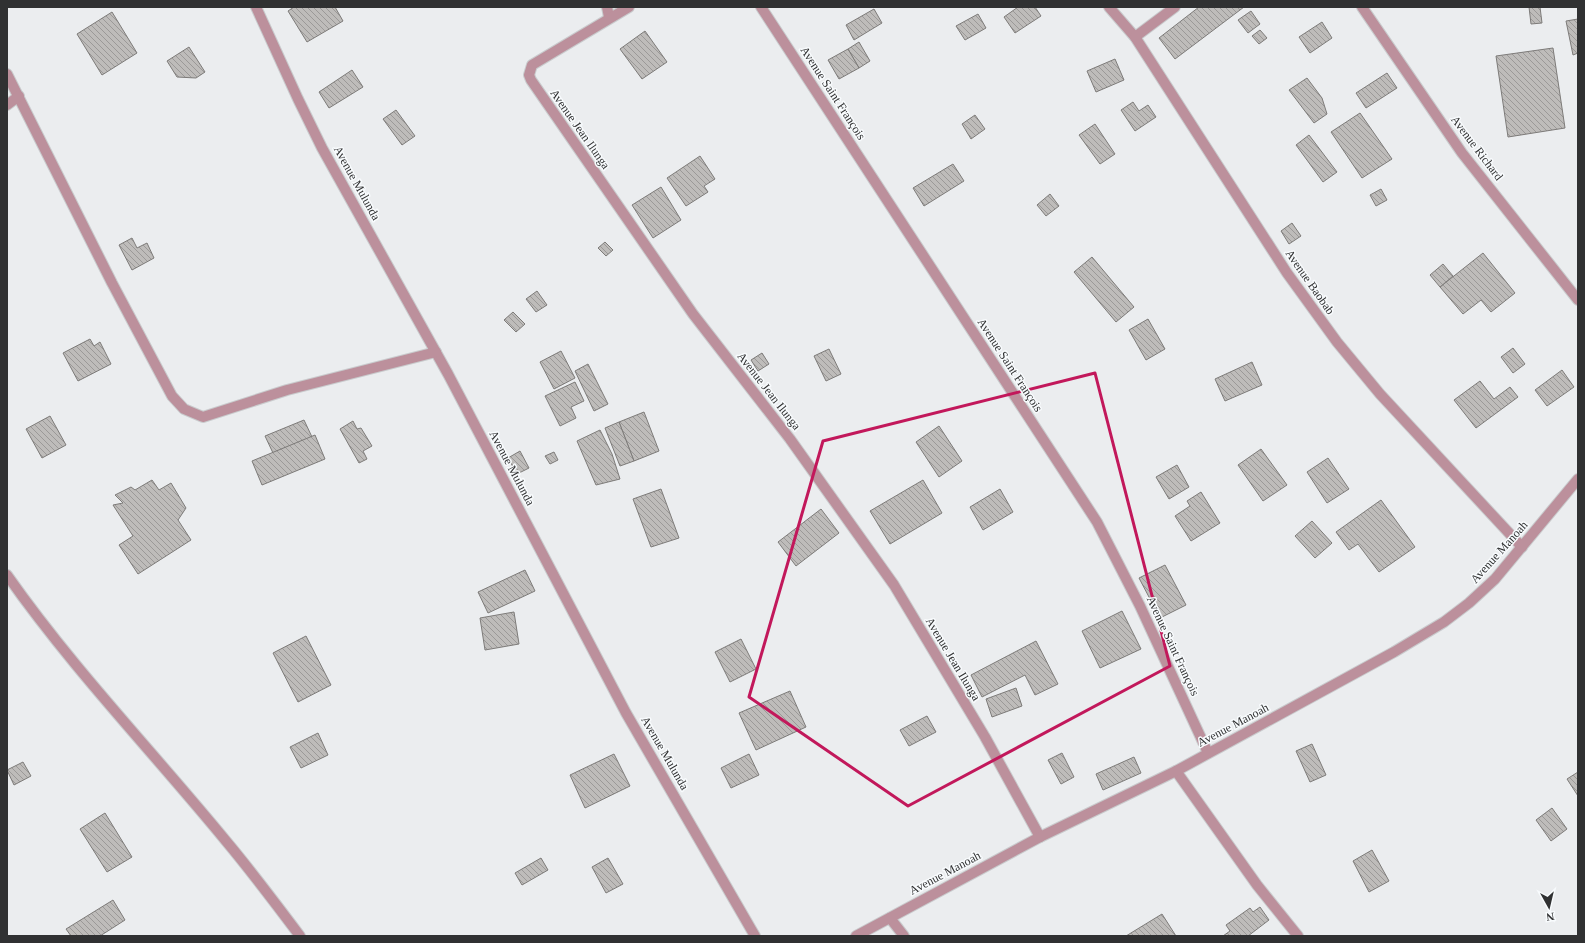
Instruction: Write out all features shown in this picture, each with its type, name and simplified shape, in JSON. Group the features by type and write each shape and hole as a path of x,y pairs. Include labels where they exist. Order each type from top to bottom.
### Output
{"street":[{"name":"Avenue Mulunda","path":"256,7 322,148 436,352 626,713 755,936"},
{"path":"607,7 609,17"},
{"name":"Avenue Jean Ilunga","path":"629,7 609,17 532,65 529,76 693,314 790,439 894,585 985,737 1040,837"},
{"name":"Avenue Saint François","path":"761,7 1097,522 1140,606 1208,753"},
{"name":"Avenue Baobab","path":"1109,7 1135,37 1287,273 1337,342 1391,405 1522,547"},
{"path":"1135,37 1176,7"},
{"name":"Avenue Richard","path":"1362,7 1462,153 1578,300"},
{"path":"7,74 112,283 172,396 184,409 203,417 287,390 436,352"},
{"path":"7,105 19,96"},
{"name":"Avenue Manoah","path":"856,936 1040,837 1176,771 1394,652 1444,622 1469,603 1495,579 1578,479"},
{"path":"7,575 32,610 85,676 226,841 300,936"},
{"path":"1176,771 1257,885 1298,936"},
{"path":"890,918 904,936"}],"highlighted area":[{"path":"1095,373 1170,666 908,806 749,697 823,441"}],"building":[{"path":"294,7 335,7 343,21 307,42 288,11"},
{"path":"1018,7 1035,7 1041,16 1015,33 1004,17"},
{"path":"1199,7 1244,7 1175,59 1159,38"},
{"path":"1529,7 1540,7 1542,23 1531,24"},
{"path":"874,9 882,23 854,40 846,25"},
{"path":"1251,11 1260,24 1248,33 1238,20"},
{"path":"112,12 137,53 102,75 77,34"},
{"path":"978,14 986,28 965,40 956,26"},
{"path":"1578,19 1578,53 1573,55 1566,21"},
{"path":"1322,22 1332,38 1310,53 1299,37"},
{"path":"1260,30 1267,38 1259,44 1252,36"},
{"path":"645,31 667,62 642,79 620,49"},
{"path":"859,42 870,61 859,68 848,49"},
{"path":"189,47 205,72 196,78 177,77 167,61"},
{"path":"1553,48 1565,128 1508,137 1496,56"},
{"path":"848,49 859,68 839,79 828,60"},
{"path":"1115,59 1124,80 1096,92 1087,71"},
{"path":"352,70 363,87 329,108 319,92"},
{"path":"1387,73 1397,88 1366,108 1356,93"},
{"path":"1307,78 1322,98 1327,114 1314,123 1289,90"},
{"path":"1133,102 1139,111 1148,105 1156,117 1135,131 1121,110"},
{"path":"396,110 415,136 402,145 383,119"},
{"path":"1360,113 1392,159 1362,178 1331,132"},
{"path":"975,115 985,129 971,139 962,124"},
{"path":"1095,124 1115,154 1100,164 1079,135"},
{"path":"1309,135 1337,172 1323,182 1296,145"},
{"path":"700,156 715,179 704,186 708,192 686,206 667,178"},
{"path":"953,164 964,181 924,206 913,188"},
{"path":"661,187 681,220 653,238 632,205"},
{"path":"1381,189 1387,200 1376,206 1370,195"},
{"path":"1050,194 1059,206 1046,216 1037,205"},
{"path":"1292,223 1301,236 1289,244 1281,231"},
{"path":"132,238 137,248 147,243 154,258 132,270 119,245"},
{"path":"605,242 613,250 606,256 598,248"},
{"path":"1483,253 1515,293 1491,312 1481,300 1463,314 1440,287"},
{"path":"1092,257 1134,307 1116,322 1074,272"},
{"path":"1443,264 1453,276 1440,287 1430,275"},
{"path":"537,291 547,305 536,312 526,299"},
{"path":"513,312 525,324 516,332 504,320"},
{"path":"1148,319 1165,349 1146,360 1129,330"},
{"path":"90,339 94,346 100,342 111,364 78,381 63,353"},
{"path":"1513,348 1525,364 1513,373 1501,357"},
{"path":"829,349 841,374 826,381 814,356"},
{"path":"561,351 575,378 554,389 540,362"},
{"path":"762,353 769,364 758,371 751,360"},
{"path":"1252,362 1262,385 1225,401 1215,379"},
{"path":"588,364 608,404 594,411 575,371"},
{"path":"1562,370 1574,387 1547,406 1535,390"},
{"path":"1480,381 1494,399 1510,387 1518,397 1476,428 1454,400"},
{"path":"575,382 584,401 571,407 576,418 560,426 545,396"},
{"path":"644,412 659,451 634,461 619,422"},
{"path":"50,416 66,445 42,458 26,429"},
{"path":"304,420 312,437 273,453 265,436"},
{"path":"353,421 357,429 361,428 372,446 363,451 367,459 359,463 340,429"},
{"path":"619,422 634,461 620,466 605,428"},
{"path":"939,426 962,461 939,477 916,442"},
{"path":"600,430 612,454 620,479 596,485 577,441"},
{"path":"315,435 325,459 262,485 252,461"},
{"path":"1261,449 1287,485 1263,501 1238,465"},
{"path":"520,451 529,468 517,474 508,458"},
{"path":"554,452 558,460 550,464 545,456"},
{"path":"1328,458 1349,489 1327,503 1307,472"},
{"path":"1177,465 1189,487 1169,499 1156,477"},
{"path":"152,480 159,490 171,483 186,508 178,520 191,540 138,574 119,545 133,536 113,505 123,503 115,495 131,487 135,490"},
{"path":"923,480 942,513 890,544 870,511"},
{"path":"661,489 679,538 651,547 633,499"},
{"path":"1000,489 1013,512 983,530 970,507"},
{"path":"1201,492 1220,523 1191,541 1175,516 1190,506 1187,501"},
{"path":"1381,500 1415,547 1379,572 1358,544 1349,550 1336,532"},
{"path":"821,509 839,533 796,566 778,542"},
{"path":"1312,521 1332,543 1315,558 1295,536"},
{"path":"1165,565 1186,605 1160,618 1139,578"},
{"path":"525,570 535,591 488,613 478,592"},
{"path":"1122,611 1141,649 1100,668 1082,631"},
{"path":"514,612 519,644 485,650 480,618"},
{"path":"306,636 331,685 298,702 273,653"},
{"path":"741,639 756,669 730,682 715,652"},
{"path":"1036,641 1058,684 1035,695 1025,675 982,697 971,675"},
{"path":"1016,688 1022,706 992,717 986,699"},
{"path":"790,691 806,727 756,750 739,713"},
{"path":"927,716 936,732 909,746 900,730"},
{"path":"318,733 328,755 301,768 290,747"},
{"path":"1312,744 1326,775 1310,782 1296,751"},
{"path":"1062,753 1074,777 1061,784 1048,760"},
{"path":"614,754 630,786 585,808 570,775"},
{"path":"749,754 759,775 731,788 721,768"},
{"path":"1134,757 1141,773 1103,790 1096,774"},
{"path":"23,762 31,776 14,785 7,770"},
{"path":"1578,772 1578,796 1567,779"},
{"path":"1552,808 1567,829 1551,841 1536,820"},
{"path":"105,813 132,857 107,872 80,829"},
{"path":"1372,850 1389,881 1369,892 1353,861"},
{"path":"541,858 548,870 522,885 515,873"},
{"path":"608,858 623,884 606,893 592,867"},
{"path":"113,900 125,920 100,936 71,936 66,929"},
{"path":"1260,907 1269,920 1248,936 1223,936 1230,931 1226,925 1250,908 1253,912"},
{"path":"1162,914 1176,936 1126,936"}]}
